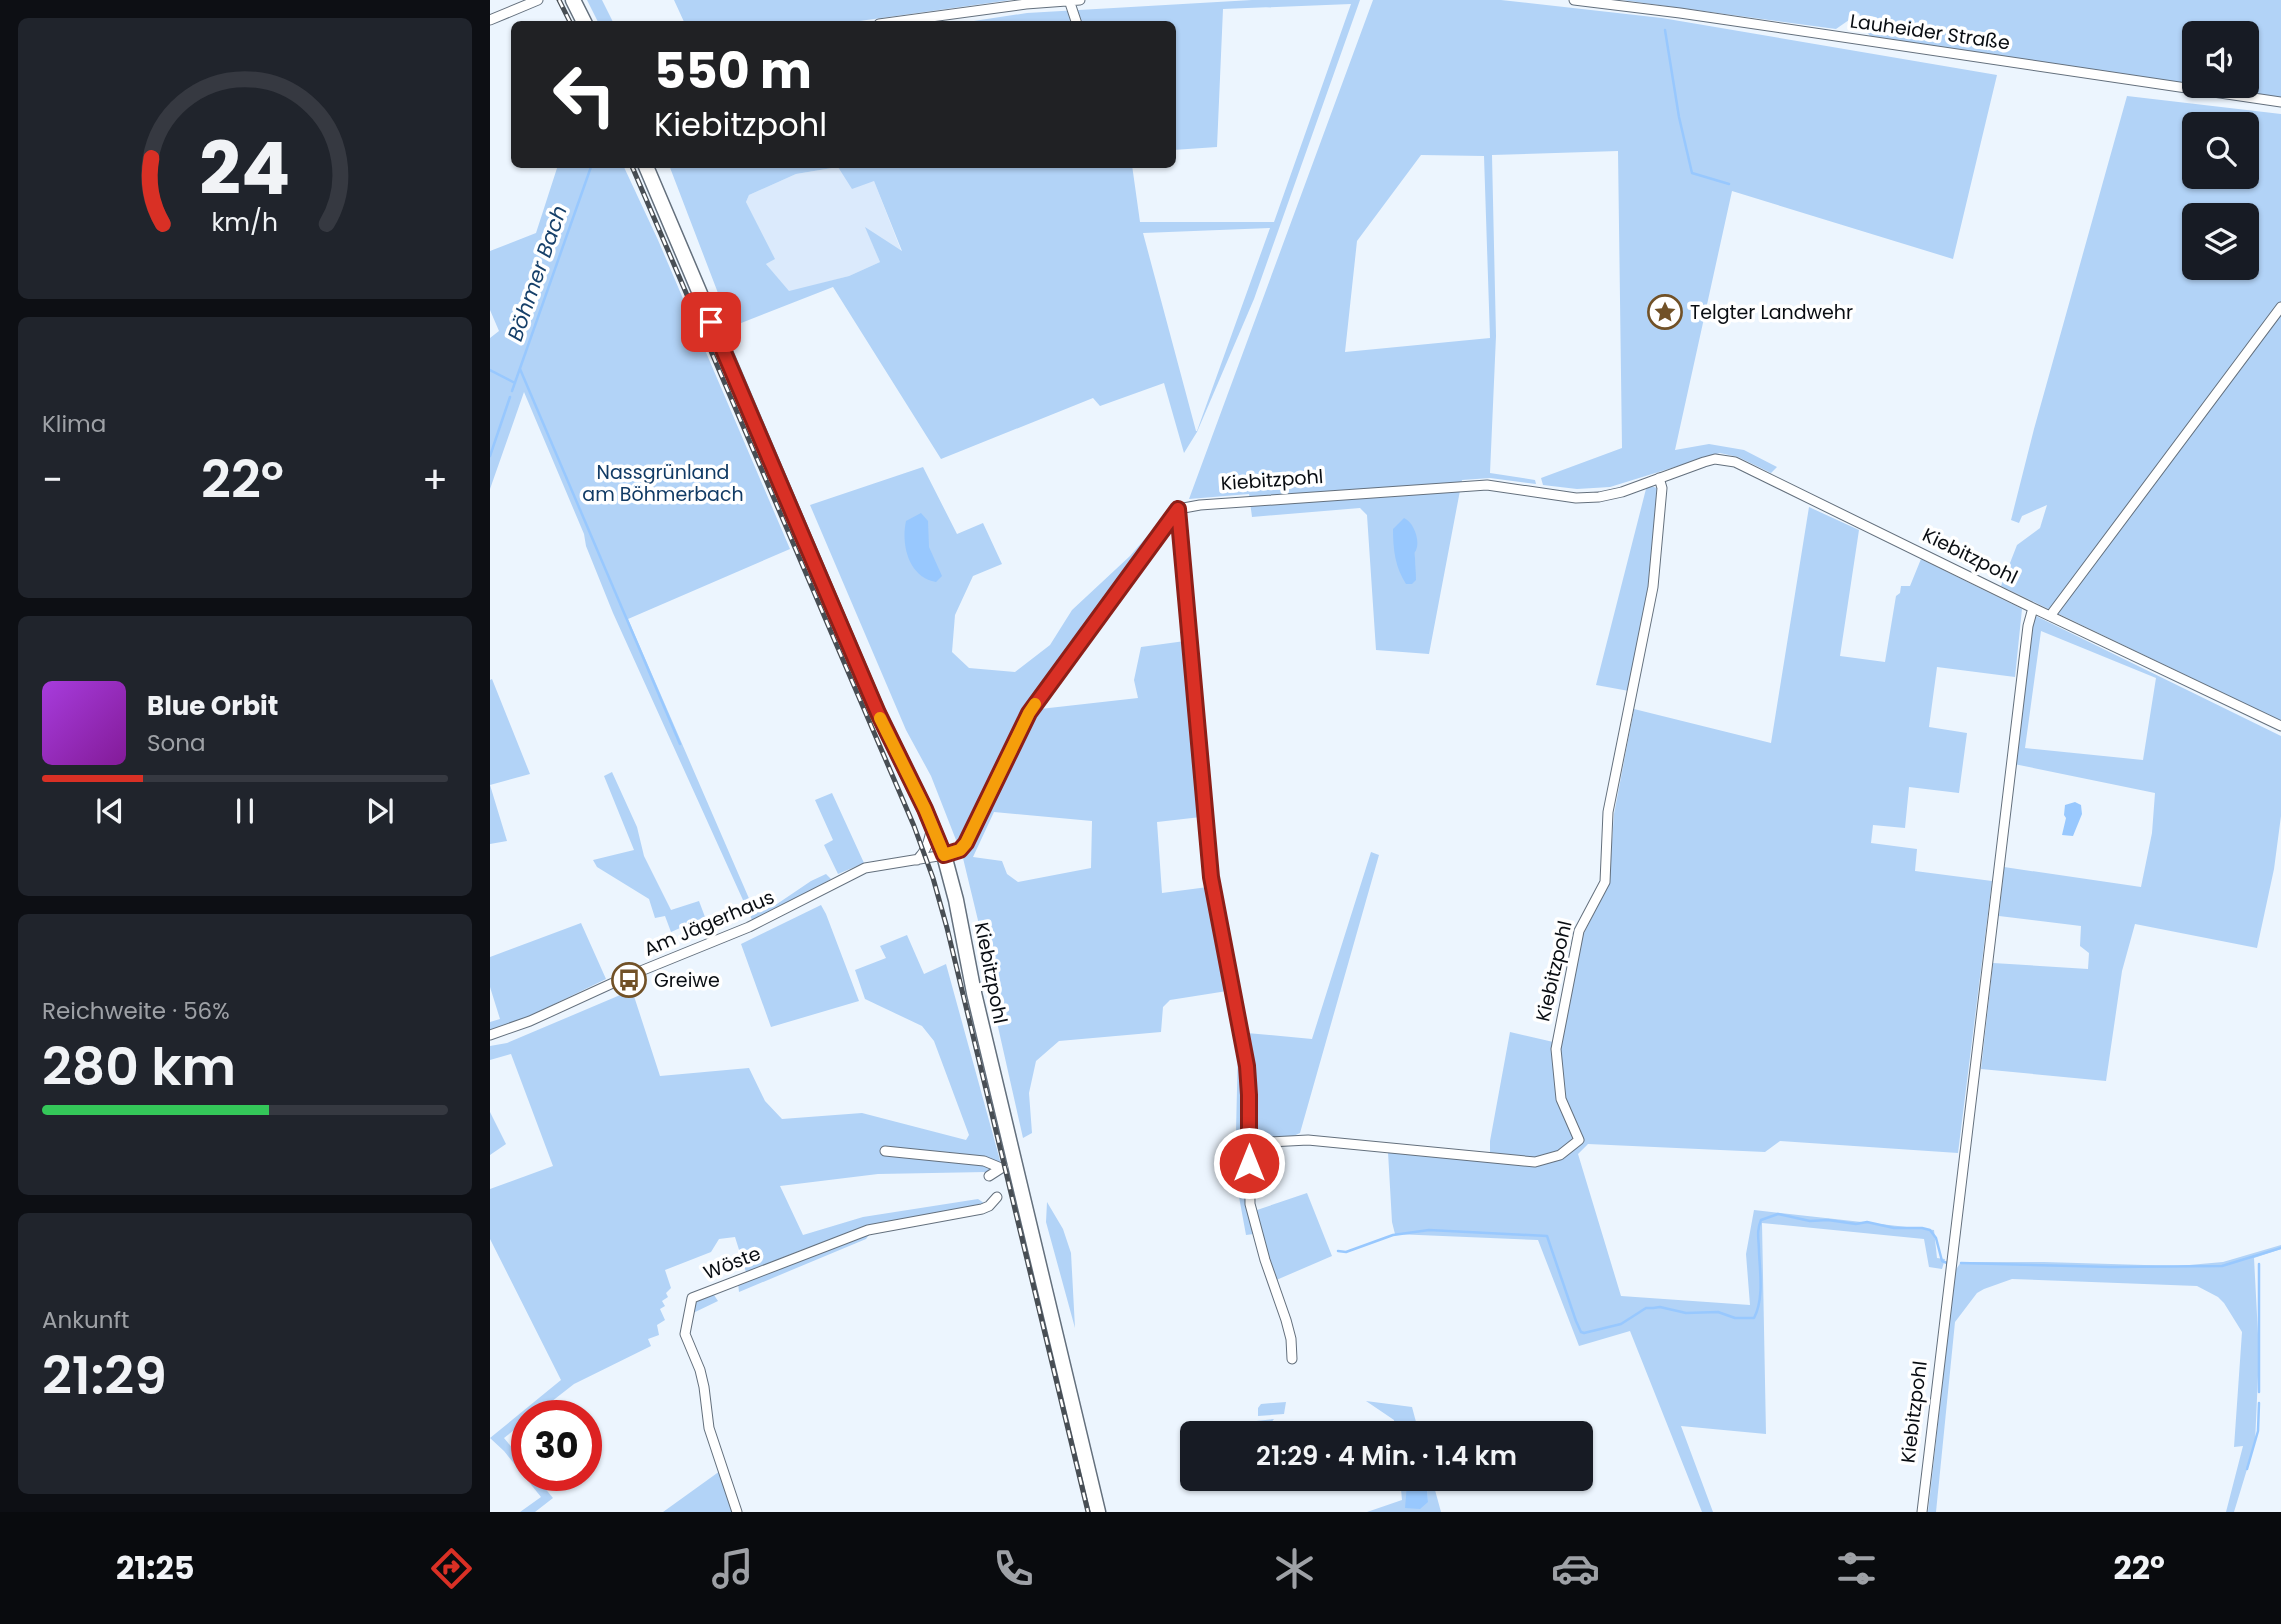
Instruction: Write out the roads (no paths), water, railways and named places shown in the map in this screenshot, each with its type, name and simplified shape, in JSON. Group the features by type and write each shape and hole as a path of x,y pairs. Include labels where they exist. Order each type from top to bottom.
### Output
{"main road":[{"path":"573,0 584,21"},
{"name":"Kiebitzpohl","path":"647,168 878,713 944,855 956,900 1008,1165 1098,1512"}],"street":[{"path":"490,20 538,0"},
{"path":"1069,0 1076,21"},
{"path":"901,21 1080,0"},
{"name":"Lauheider Straße","path":"1574,0 1680,13 2281,102"},
{"path":"2050,616 2281,307"},
{"name":"Kiebitzpohl","path":"1178,509 1214,504 1487,485 1576,498 1599,497 1622,492 1704,462 1716,459 1735,462 2281,726"},
{"name":"Kiebitzpohl","path":"1248,1143 1308,1140 1535,1162 1560,1155 1579,1140 1561,1099 1556,1049 1579,931 1605,882 1608,812 1653,587 1662,488 1659,478"},
{"path":"944,855 960,850 966,843 1029,713 1178,509"},
{"path":"1178,509 1211,877 1245,1047 1249,1095 1250,1204 1265,1260 1286,1320 1292,1359"},
{"name":"Kiebitzpohl","path":"1922,1512 2028,625 2033,608"},
{"path":"917,860 929,843 932,825"},
{"name":"Am Jägerhaus","path":"490,1035 530,1021 626,977 758,923 865,868 944,855"},
{"path":"885,1151 1008,1165"},
{"path":"989,1176 1008,1165"},
{"name":"Wöste","path":"737,1512 709,1428 700,1370 686,1340 685,1330 692,1297 868,1230 982,1209 997,1197"}],"waterway":[{"path":"1665,30 1679,117 1692,173 1729,184"},
{"name":"Böhmer Bach","path":"512,391 591,168"},
{"path":"520,369 680,744"},
{"path":"490,370 515,383"},
{"name":"Böhmer Bach","path":"490,456 510,397"},
{"path":"1338,1251 1346,1252 1393,1235 1429,1230 1547,1236 1576,1321 1584,1333 1621,1324 1646,1308 1660,1307 1686,1313 1718,1312 1735,1318 1754,1318 1760,1294 1759,1224 1761,1220 1778,1214 1810,1221 1828,1220 1856,1224 1867,1222 1894,1228 1930,1230 1936,1238 1942,1261 1947,1263"},
{"path":"1961,1263 2112,1267 2222,1266 2281,1248"},
{"path":"2259,1264 2259,1392"},
{"path":"2247,1469 2258,1431 2259,1403"}],"railway":[{"path":"559,0 570,21"},
{"path":"633,168 914,826 933,878 1088,1512"}],"place":[{"name":"Telgter Landwehr","path":"1665,312"},
{"name":"Greiwe","path":"629,980"}],"park label":[{"name":"Nassgrünland am Böhmerbach","path":"663,483"}]}
